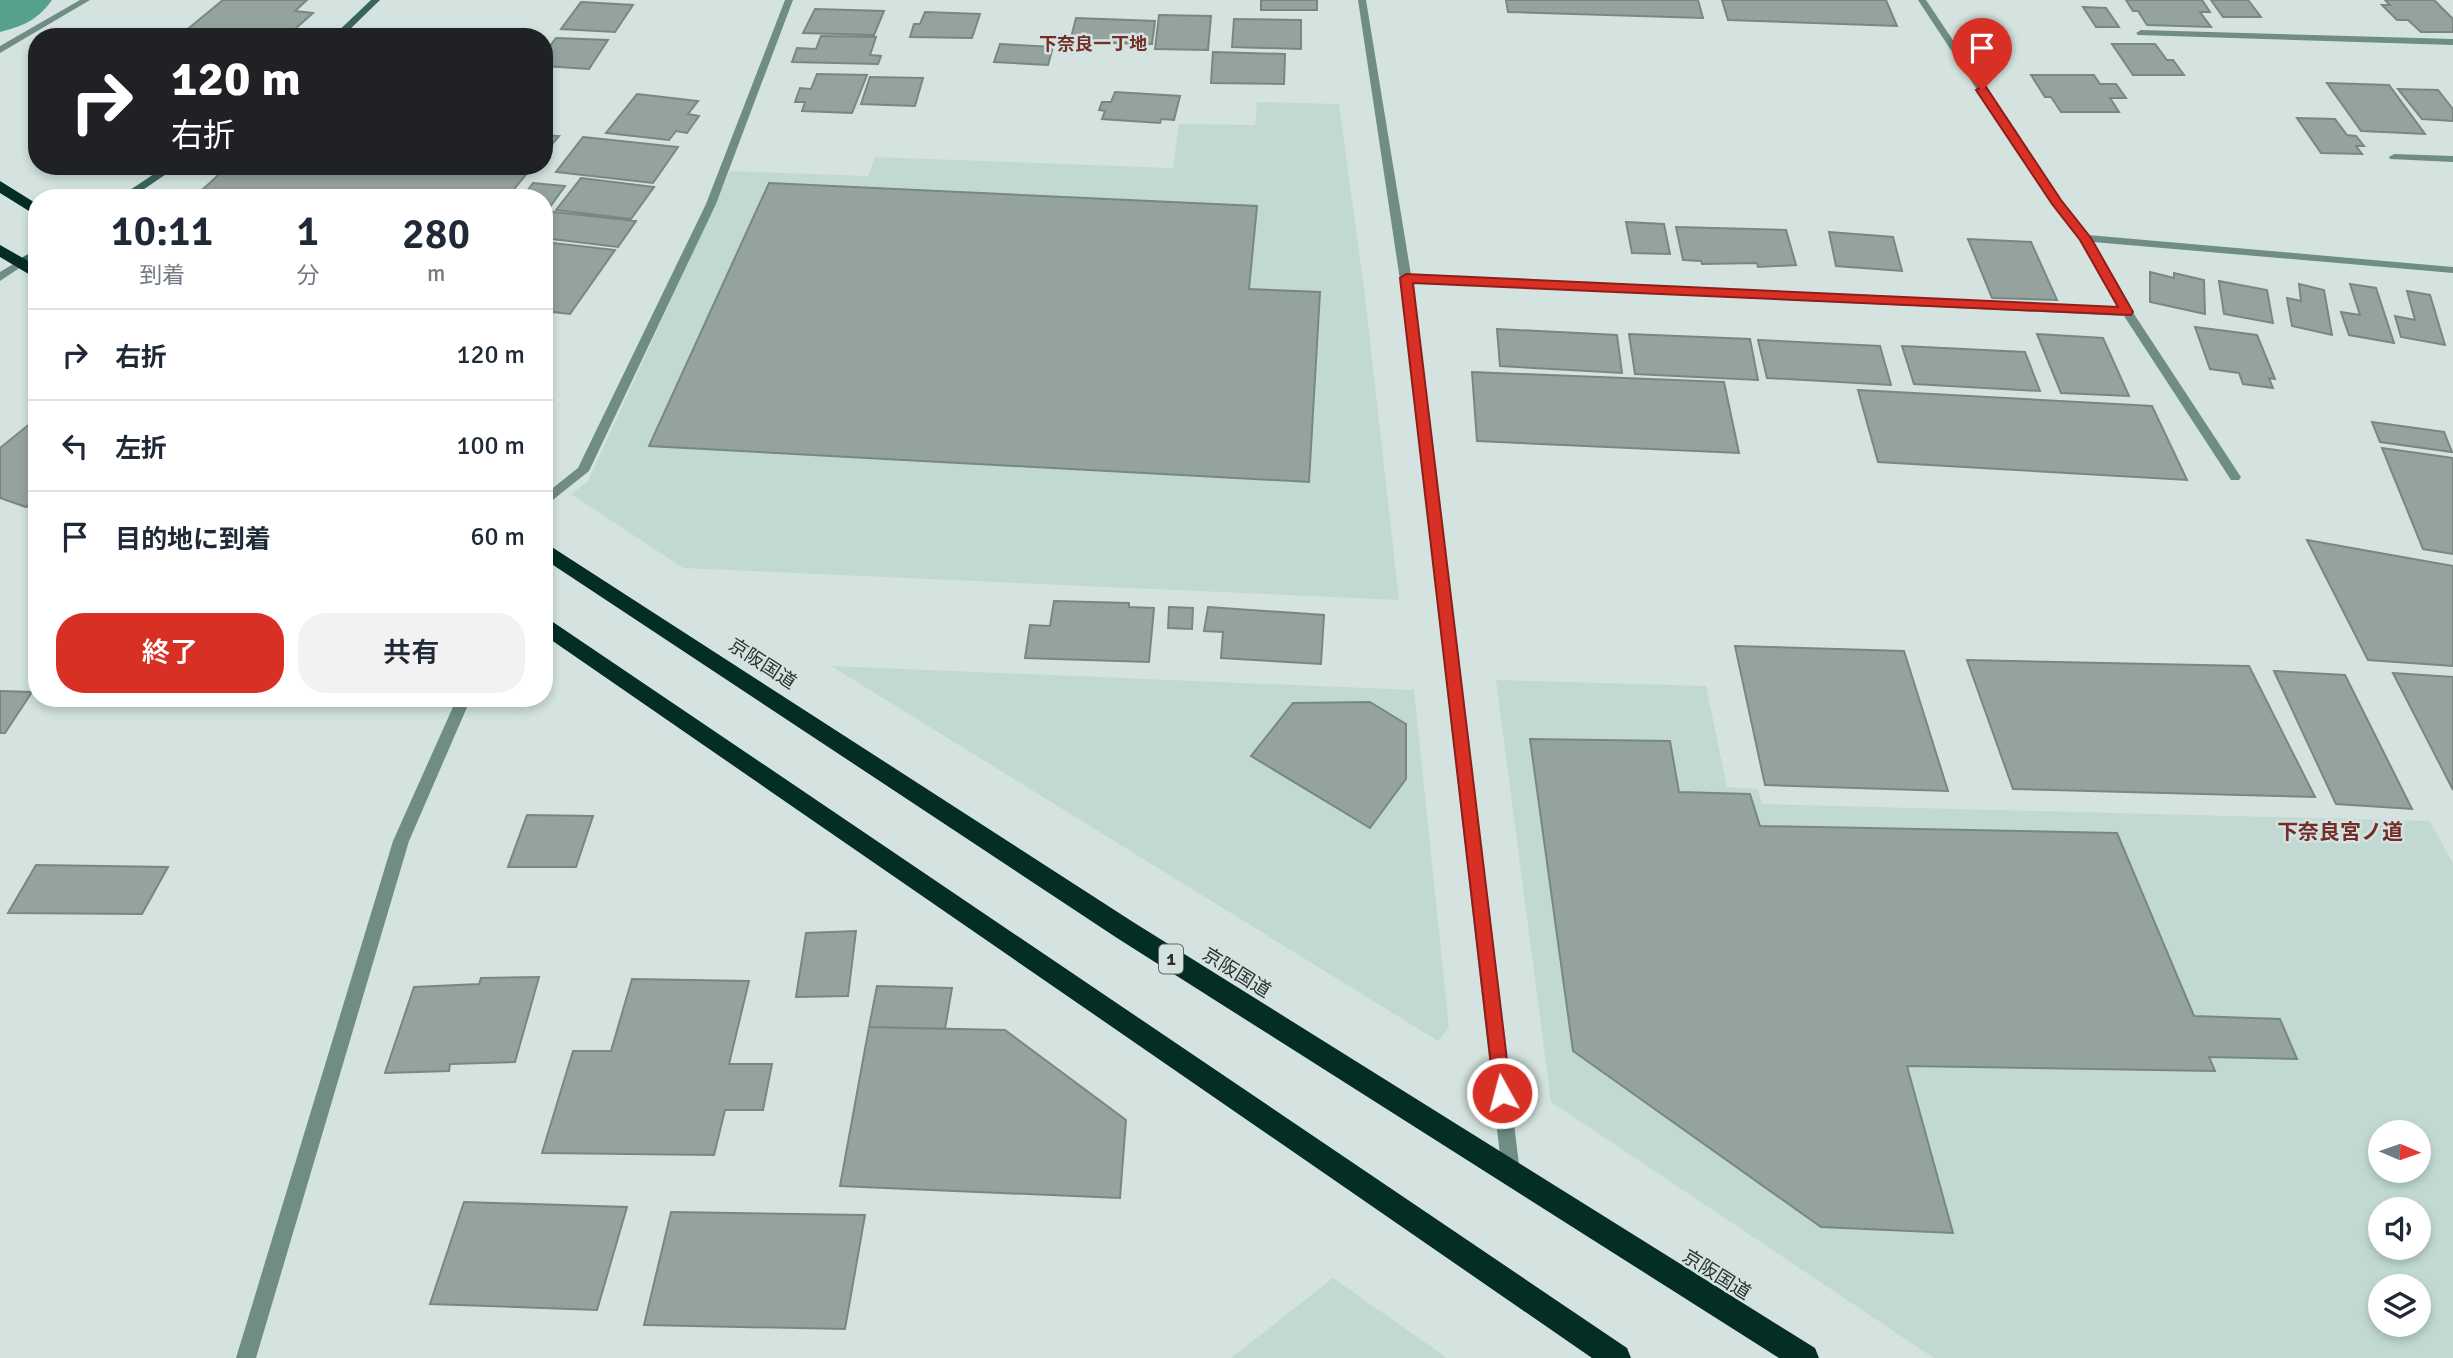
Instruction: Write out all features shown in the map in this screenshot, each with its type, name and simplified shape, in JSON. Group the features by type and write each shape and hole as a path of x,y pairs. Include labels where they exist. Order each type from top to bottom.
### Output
{"highway":[{"path":"0,186 28,205"},
{"path":"0,250 28,268"},
{"name":"京阪国道","path":"553,555 1125,930 1805,1358"},
{"path":"553,630 1617,1358"}],"street":[{"path":"38,28 86,0"},
{"path":"346,28 376,0"},
{"path":"553,495 583,471 710,204 789,0"},
{"path":"1362,0 1406,278 1511,1175"},
{"path":"1922,0 2056,202 2085,238 2127,312 2235,477"},
{"path":"2141,33 2453,42"},
{"path":"0,50 28,34"},
{"path":"2394,157 2453,159"},
{"path":"137,189 159,175"},
{"path":"2085,238 2453,270"},
{"path":"0,277 28,258"},
{"path":"1406,278 2127,312"},
{"path":"246,1358 401,841 460,707"}],"shaded area":[{"path":"1257,102 1339,104 1365,296 1399,600 683,568 571,494 588,481 730,171 868,176 875,157 1173,168 1179,124 1255,125"},
{"path":"831,666 1414,690 1449,1028 1438,1041"},
{"path":"1496,680 1706,686 1727,787 1758,789 1762,804 2430,821 2453,864 2453,1358 1934,1358 1551,1102"},
{"path":"1333,1278 1447,1358 1231,1358"}],"building":[{"path":"223,0 307,0 295,11 313,13 296,28 189,28"},
{"path":"1261,0 1317,0 1317,10 1261,10"},
{"path":"1506,0 1698,0 1703,18 1508,12"},
{"path":"1722,0 1886,0 1897,26 1728,20"},
{"path":"2126,0 2202,0 2210,12 2200,12 2211,27 2147,25 2138,11 2133,11"},
{"path":"2211,0 2248,0 2261,17 2223,17"},
{"path":"2385,0 2434,0 2453,19 2453,32 2421,32 2408,20 2397,20 2382,5 2390,5"},
{"path":"581,2 633,5 615,32 561,29"},
{"path":"2083,7 2106,8 2119,27 2096,27"},
{"path":"815,9 884,11 874,35 803,33"},
{"path":"925,12 980,14 972,38 910,37 914,24 920,24"},
{"path":"1159,15 1211,16 1208,50 1155,49"},
{"path":"1076,18 1155,21 1152,44 1070,42"},
{"path":"1234,19 1301,20 1301,49 1232,47"},
{"path":"821,36 876,37 870,55 881,56 878,64 792,62 797,48 816,49"},
{"path":"556,38 608,40 589,69 553,67 553,42"},
{"path":"1000,44 1053,47 1048,65 994,62"},
{"path":"2112,44 2155,44 2167,60 2173,60 2184,75 2133,75"},
{"path":"1213,52 1285,54 1284,84 1211,83"},
{"path":"817,74 867,75 852,113 802,111 805,102 795,102 800,88 811,89"},
{"path":"2031,75 2094,75 2100,84 2116,84 2126,98 2110,98 2119,112 2061,112 2051,97 2045,97"},
{"path":"870,77 923,78 915,106 861,104"},
{"path":"2327,83 2389,85 2425,134 2361,131"},
{"path":"2398,89 2438,90 2453,109 2453,121 2422,119"},
{"path":"1115,92 1180,96 1174,120 1161,119 1160,123 1102,119 1105,111 1099,110 1102,102 1111,102"},
{"path":"637,94 698,101 688,114 699,116 687,133 676,131 669,140 606,133"},
{"path":"2297,118 2335,119 2347,135 2356,136 2364,146 2356,146 2362,154 2321,153"},
{"path":"583,137 678,147 653,183 556,172"},
{"path":"218,175 526,175 514,189 203,189"},
{"path":"581,178 654,187 631,219 556,210"},
{"path":"533,183 565,186 553,203 553,189 529,189"},
{"path":"769,183 1257,206 1249,289 1320,292 1309,482 649,446"},
{"path":"553,212 636,221 618,247 553,239"},
{"path":"1626,222 1664,224 1670,254 1632,253"},
{"path":"1676,227 1786,230 1796,265 1758,267 1757,263 1702,264 1701,261 1683,260"},
{"path":"1829,232 1893,237 1902,271 1836,266"},
{"path":"1968,239 2031,242 2057,300 1992,298"},
{"path":"553,243 615,250 570,314 553,312"},
{"path":"2150,272 2174,278 2174,273 2204,280 2205,314 2150,302"},
{"path":"2219,281 2267,290 2273,323 2224,314"},
{"path":"2299,284 2324,290 2332,335 2292,326 2287,298 2301,301"},
{"path":"2350,284 2376,288 2394,343 2349,335 2341,312 2360,315"},
{"path":"2407,291 2430,295 2445,345 2401,337 2395,316 2415,320"},
{"path":"2195,327 2257,335 2275,379 2269,378 2273,388 2243,384 2239,373 2210,369"},
{"path":"1497,329 1617,335 1622,373 1500,366"},
{"path":"1629,334 1750,339 1758,380 1635,374"},
{"path":"2037,334 2103,338 2129,396 2061,393"},
{"path":"1758,340 1880,346 1891,385 1767,378"},
{"path":"1902,346 2025,352 2040,391 1914,384"},
{"path":"1472,372 1724,382 1739,453 1477,441"},
{"path":"1858,390 2152,406 2187,480 1878,462"},
{"path":"2372,422 2444,432 2452,452 2380,442"},
{"path":"28,425 26,507 0,498 0,448"},
{"path":"2382,448 2453,458 2453,554 2423,549"},
{"path":"2307,540 2453,566 2453,666 2368,660"},
{"path":"1054,601 1129,603 1129,607 1154,608 1149,662 1025,658 1030,625 1050,626"},
{"path":"1169,607 1193,608 1192,629 1168,628"},
{"path":"1208,607 1324,615 1321,664 1221,658 1223,632 1204,631"},
{"path":"1735,646 1904,651 1948,791 1765,785"},
{"path":"1967,660 2249,666 2315,797 2013,789"},
{"path":"2274,671 2345,675 2412,809 2336,804"},
{"path":"2393,673 2453,677 2453,790"},
{"path":"0,691 28,692 28,698 5,733 0,733"},
{"path":"1370,702 1406,724 1406,779 1370,828 1251,756 1293,703"},
{"path":"1530,739 1670,741 1679,792 1750,794 1760,826 2117,833 2194,1016 2280,1019 2297,1059 2209,1057 2215,1071 1907,1066 1953,1233 1821,1227 1573,1051"},
{"path":"527,815 593,816 576,867 508,867"},
{"path":"36,865 168,867 142,914 8,913"},
{"path":"856,931 848,996 796,997 806,933"},
{"path":"539,977 515,1062 450,1064 449,1071 385,1073 414,987 479,984 481,978"},
{"path":"632,979 749,981 729,1064 772,1064 763,1110 725,1110 714,1155 542,1153 573,1051 611,1051"},
{"path":"877,986 952,988 945,1029 869,1027"},
{"path":"869,1027 1005,1030 1126,1120 1120,1198 840,1186"},
{"path":"464,1202 627,1207 597,1310 430,1304"},
{"path":"671,1212 865,1215 845,1329 644,1325"}],"waterway":[{"path":"0,12 19,0"}],"district":[{"name":"下奈良一丁地","path":"1093,44"},
{"name":"下奈良宮ノ道","path":"2340,832"}],"route":[{"path":"1502,1093 1406,278 2127,312 2085,238 2056,202 1982,90"}]}
